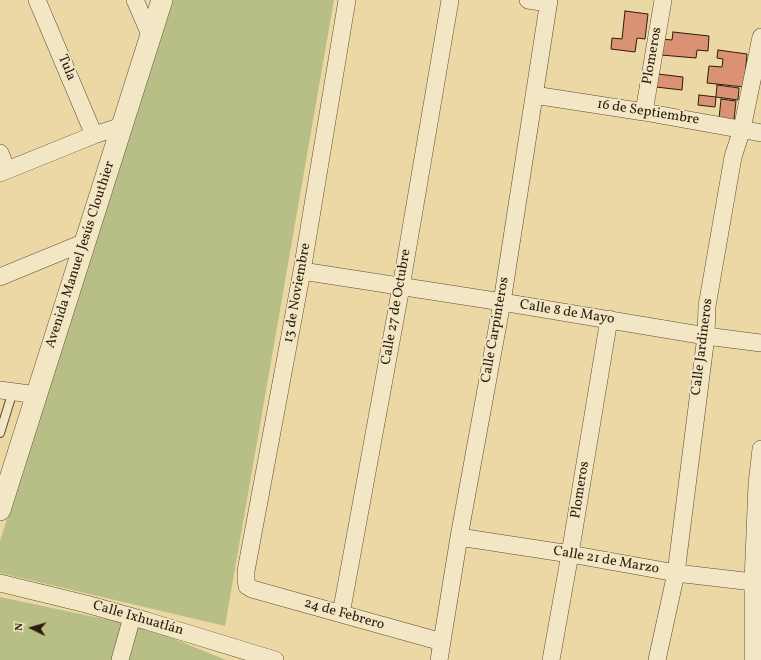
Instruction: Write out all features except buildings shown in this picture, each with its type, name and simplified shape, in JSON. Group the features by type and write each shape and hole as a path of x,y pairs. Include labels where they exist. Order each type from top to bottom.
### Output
{"street":[{"name":"Tula","path":"37,0 94,135"},
{"path":"135,0 150,37"},
{"name":"Avenida Manuel Jesús Clouthier","path":"0,510 162,0"},
{"name":"13 de Noviembre","path":"247,586 246,571 302,271 347,0"},
{"name":"Calle 27 de Octubre","path":"341,614 401,287 450,0"},
{"path":"528,0 549,2"},
{"name":"Plomeros","path":"644,112 663,0"},
{"name":"Calle Carpinteros","path":"439,660 459,537 502,302 549,2"},
{"name":"Calle Jardineros","path":"657,660 676,573 706,336 708,306 733,157 742,129 761,37"},
{"name":"16 de Septiembre","path":"534,95 644,112 761,133"},
{"path":"0,153 4,172 94,135 122,126"},
{"path":"0,277 85,242"},
{"name":"Calle 8 de Mayo","path":"302,271 609,319 706,336 761,343"},
{"name":"Plomeros","path":"551,660 609,319"},
{"path":"6,391 37,395"},
{"path":"753,660 753,582 757,484 761,449"},
{"name":"Calle 21 de Marzo","path":"459,537 570,554 676,573 753,582"},
{"name":"Calle Ixhuatlán","path":"0,583 147,621 275,660"},
{"name":"24 de Febrero","path":"247,586 252,589 442,642"},
{"path":"120,660 132,618"}],"lane":[{"path":"0,433 6,391"}],"green space":[{"path":"173,0 334,0 225,626 0,573 0,541"},
{"path":"0,597 147,628 226,660 0,660"}]}
